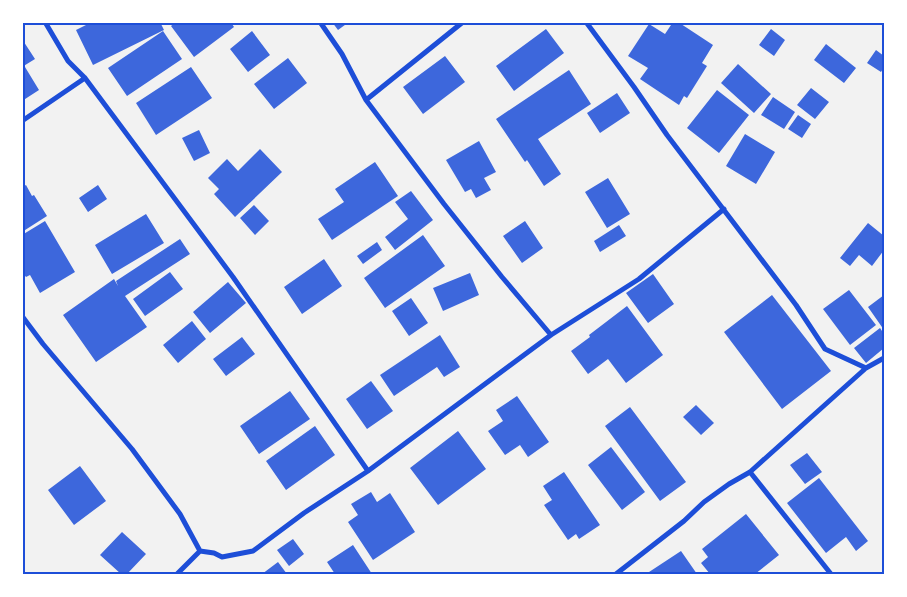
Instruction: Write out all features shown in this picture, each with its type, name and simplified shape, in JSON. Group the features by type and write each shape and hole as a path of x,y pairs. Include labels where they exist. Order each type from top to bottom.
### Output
{"street":[{"path":"45,22 68,61 85,78 234,277 368,471"},
{"path":"320,22 342,54 366,100 456,219 551,334"},
{"path":"366,100 463,22"},
{"path":"586,22 667,136 796,305 826,349 866,368"},
{"path":"22,121 85,78"},
{"path":"177,574 200,551 214,552 222,557 253,551 304,513 368,471 551,334 639,279 724,209"},
{"path":"22,316 43,344 132,449 180,514 200,551"},
{"path":"616,574 684,521 704,502 750,472 866,368 884,358"},
{"path":"750,472 831,574"}],"building":[{"path":"92,22 160,22 164,30 93,65 76,30"},
{"path":"176,22 234,22 232,24 234,27 194,57 171,26"},
{"path":"332,22 349,22 338,30"},
{"path":"673,22 678,22 713,45 702,63 707,66 687,98 684,96 679,105 640,79 648,68 628,56 649,24 665,34"},
{"path":"546,29 564,53 514,91 496,66"},
{"path":"771,29 785,40 774,56 759,45"},
{"path":"163,31 182,59 127,96 108,68"},
{"path":"252,31 270,55 248,72 230,49"},
{"path":"22,39 35,59 22,67"},
{"path":"826,44 856,68 844,83 814,60"},
{"path":"876,50 884,56 884,67 881,72 867,63"},
{"path":"445,56 465,82 423,114 403,87"},
{"path":"288,58 307,83 274,109 254,84"},
{"path":"738,64 771,94 754,113 721,83"},
{"path":"25,67 39,90 22,101 22,69"},
{"path":"191,67 212,98 156,135 136,103"},
{"path":"569,70 591,104 538,139 561,174 544,186 496,119"},
{"path":"811,88 829,102 815,119 797,105"},
{"path":"717,90 749,115 719,153 687,128"},
{"path":"617,93 630,113 600,133 587,113"},
{"path":"773,97 795,112 784,129 761,115"},
{"path":"798,115 811,124 802,138 788,129"},
{"path":"199,130 210,153 194,161 182,138"},
{"path":"745,134 775,152 756,184 726,166"},
{"path":"479,141 496,172 484,178 491,190 476,198 471,189 465,192 446,160"},
{"path":"260,149 282,172 235,217 214,194 219,189 208,178 227,159 238,171"},
{"path":"375,162 398,196 332,240 318,219 344,202 335,189"},
{"path":"608,178 630,214 607,228 585,192"},
{"path":"26,185 47,216 22,232 22,187"},
{"path":"98,185 107,199 88,212 79,198"},
{"path":"411,191 433,220 395,250 385,237 408,219 395,202"},
{"path":"254,205 269,221 255,235 240,218"},
{"path":"146,214 164,243 112,274 95,245"},
{"path":"45,221 75,272 40,293 30,275 26,277 22,272 22,235"},
{"path":"525,221 543,248 522,263 503,236"},
{"path":"868,223 884,236 884,250 872,266 859,255 850,266 840,258"},
{"path":"619,225 626,236 600,252 594,241"},
{"path":"423,235 445,266 385,308 364,278"},
{"path":"180,239 190,254 125,296 147,327 96,362 63,315 114,279 118,286 116,281"},
{"path":"377,242 382,250 363,264 357,256"},
{"path":"324,259 342,286 302,314 284,287"},
{"path":"170,272 183,289 145,316 133,299"},
{"path":"470,273 479,295 443,311 433,288"},
{"path":"653,274 674,304 648,323 626,293"},
{"path":"228,282 246,303 210,333 193,312"},
{"path":"849,290 876,325 850,345 823,309"},
{"path":"772,295 831,371 782,409 724,332"},
{"path":"884,295 884,330 868,307"},
{"path":"411,298 428,323 409,336 392,311"},
{"path":"627,306 663,355 626,383 608,359 588,374 571,351"},
{"path":"192,321 206,339 178,363 163,345"},
{"path":"880,328 884,334 884,348 866,363 854,348"},
{"path":"440,335 460,367 444,377 437,367 394,396 380,375"},
{"path":"242,337 255,354 226,376 213,359"},
{"path":"371,381 393,411 367,429 346,399"},
{"path":"290,391 310,419 259,454 240,426"},
{"path":"517,396 549,442 528,457 520,445 505,455 488,431 503,421 496,410"},
{"path":"696,405 714,423 701,435 683,417"},
{"path":"630,407 686,482 660,501 605,426"},
{"path":"315,426 335,455 286,490 266,461"},
{"path":"458,431 486,469 438,505 410,468"},
{"path":"611,447 645,492 622,510 588,465"},
{"path":"807,453 822,472 805,484 790,465"},
{"path":"80,466 106,501 74,525 48,490"},
{"path":"564,472 600,525 579,539 576,534 568,540 544,505 552,500 543,486"},
{"path":"819,478 868,541 856,551 846,537 826,553 787,503"},
{"path":"371,492 377,502 390,493 415,532 373,560 348,522 358,515 351,504"},
{"path":"746,514 779,555 755,574 710,574 701,563 708,557 702,549"},
{"path":"122,532 146,554 127,574 121,574 100,555"},
{"path":"293,539 304,554 289,566 277,550"},
{"path":"353,545 372,574 335,574 327,562"},
{"path":"681,551 697,574 646,574"},
{"path":"278,562 287,574 262,574"}]}
